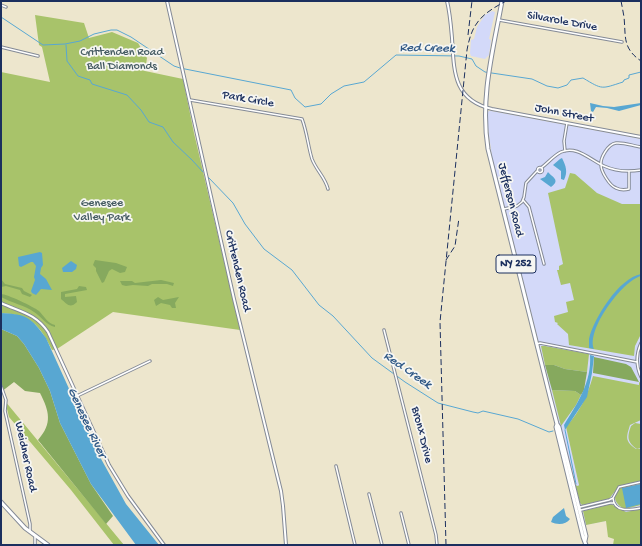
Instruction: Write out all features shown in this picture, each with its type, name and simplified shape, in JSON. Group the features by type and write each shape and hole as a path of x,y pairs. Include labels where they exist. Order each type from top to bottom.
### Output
{"main road":[{"name":"Jefferson Road","path":"502,1 488,74 485,107 488,149 502,210 559,427 586,545"},
{"path":"1,502 29,532 48,545"}],"street":[{"name":"Crittenden Road","path":"167,1 183,67 199,148 281,491 284,506 286,545"},
{"path":"448,1 453,61 456,77 462,90 473,101 485,107"},
{"path":"1,5 6,7"},
{"name":"Silvarole Drive","path":"499,20 622,42"},
{"path":"1,47 38,56"},
{"name":"Park Circle","path":"190,100 302,119 312,158 315,165 326,180 328,189"},
{"name":"John Street","path":"485,107 641,137"},
{"path":"565,151 564,141 567,123"},
{"path":"629,171 629,189 617,189 612,185 602,171 600,164 608,148 613,144 618,143 641,148"},
{"path":"537,172 541,172 542,168 556,155 572,150 610,168 629,171 641,170"},
{"path":"502,210 517,206 523,200 526,183 537,172 538,168 542,168"},
{"path":"523,200 529,207 544,264"},
{"path":"1,303 25,312 35,318 48,332 100,448 128,496 164,545"},
{"name":"Bronx Drive","path":"384,330 437,545"},
{"path":"641,343 637,362 641,377"},
{"path":"537,344 546,344 637,362"},
{"path":"77,396 150,361"},
{"name":"Weidner Road","path":"1,386 6,398 6,412 30,524 29,532"},
{"path":"336,466 355,545"},
{"path":"578,509 613,498 619,487 641,482"},
{"path":"369,494 382,545"},
{"path":"613,498 614,503 626,511 641,508"},
{"path":"578,509 614,503"},
{"path":"401,513 409,545"},
{"path":"35,537 35,545"}],"shaded area":[{"path":"492,11 495,12 489,39 491,40 489,55 485,59 471,56 471,40 474,39 477,27 485,15"},
{"path":"489,111 641,139 641,545 611,520 585,525 492,157 487,120 487,113"}],"green space":[{"name":"Genesee Valley Park","path":"35,15 84,23 89,38 112,32 138,43 147,58 145,71 183,79 194,133 240,330 113,312 57,349 52,350 43,334 33,322 20,316 1,313 1,72 50,82 42,47 39,45"},
{"path":"570,173 575,174 597,193 622,204 641,204 641,334 635,346 634,356 569,345 568,334 557,324 558,323 555,322 554,316 568,312 566,302 574,300 570,283 561,285 557,270 559,270 559,266 563,264 548,193 565,188"},
{"path":"95,260 116,263 127,267 125,272 120,273 112,269 109,271 104,282 102,283 96,268 93,265"},
{"path":"1,279 5,284 22,288 24,291 32,295 30,297 22,294 20,290 6,286 1,287"},
{"path":"161,280 174,283 173,286 167,284 152,284 148,286 126,286 122,285 120,281 132,281 135,283"},
{"path":"79,286 86,287 87,290 65,294 65,297 76,296 77,302 75,304 69,305 61,299 61,292 77,289"},
{"path":"1,294 14,298 36,309 48,321 55,325 55,327 49,325 30,310 1,297"},
{"path":"158,297 163,300 179,297 175,303 176,308 172,308 170,305 161,303 156,306 154,300"},
{"path":"1,329 17,336 24,344 39,368 50,391 60,423 91,484 113,516 106,524 38,440 43,434 48,422 46,406 40,393 25,391 14,382 1,392"},
{"path":"541,346 589,354 587,372 565,369 554,365 545,365"},
{"path":"594,357 626,364 631,367 639,382 593,373"},
{"path":"545,365 554,365 565,369 587,372 584,390 581,395 575,391 552,390"},
{"path":"593,376 639,385 639,382 641,383 641,420 630,425 627,439 636,449 641,449 641,481 619,486 609,499 582,505 580,503 575,485 579,485 566,427 582,403"},
{"path":"552,390 575,391 581,395 576,405 561,426"},
{"path":"5,401 124,545 114,545 71,490 9,417"},
{"path":"635,423 641,424 641,448 637,449 631,444 629,439 631,426"},
{"path":"641,484 641,505 625,509 615,500 617,491 620,488"},
{"path":"611,504 626,512 641,509 641,545 613,545 614,539 608,537 606,521 586,525 583,511"}],"water":[{"path":"590,103 614,107 641,103 641,105 619,111 596,107 593,112 591,111"},
{"path":"562,158 566,169 564,180 561,179 561,171 553,165"},
{"path":"548,172 556,180 554,185 551,187 540,179 545,177"},
{"path":"40,252 42,253 43,265 40,274 46,279 52,290 41,289 36,295 31,291 35,280 34,277 36,266 33,262 31,262 21,267 19,266 18,257"},
{"path":"71,261 77,265 76,269 72,272 63,272 62,268"},
{"path":"641,274 641,276 633,280 625,287 607,307 595,330 593,341 594,349 589,348 589,339 592,330 609,300 624,283"},
{"path":"1,313 16,314 27,318 36,325 46,338 100,457 126,504 159,545 136,545 91,484 60,423 50,391 39,368 24,344 17,336 1,329"},
{"path":"590,355 594,356 587,397 565,430 564,425 583,392 589,374"},
{"path":"641,484 641,504 626,508 622,488"},
{"path":"564,508 566,516 570,519 561,524 551,522 553,517"}],"waterway":[{"name":"Red Creek","path":"1,17 43,45 65,44 80,41 94,34 117,30 131,37 174,66 291,90 295,98 305,107 321,104 331,94 344,86 364,82 396,55 459,56 472,59 476,66 485,72 532,79 547,86 558,88 567,85 571,80 583,78 595,85 606,87 623,82 629,78 629,75 641,72"},
{"name":"Red Creek","path":"66,45 67,61 78,76 90,80 92,84 127,95 141,110 149,122 163,127 173,142 203,172"},
{"name":"Red Creek","path":"208,177 233,203 245,224 264,249 292,270 319,305 333,316 372,358 405,382 438,403 473,412 478,413 483,411 518,419 549,432 553,431"},
{"name":"Red Creek","path":"565,430 576,484"}],"railway":[{"path":"468,35 472,1"},
{"path":"446,545 440,322 467,50 472,32 479,20 490,10 506,1"},
{"path":"621,1 626,41 631,51 641,61"},
{"path":"446,260 455,246 459,218"}],"park label":[{"name":"Crittenden Road Ball Diamonds","path":"122,60"}],"water label":[{"name":"Genesee River","path":"86,423"}]}
